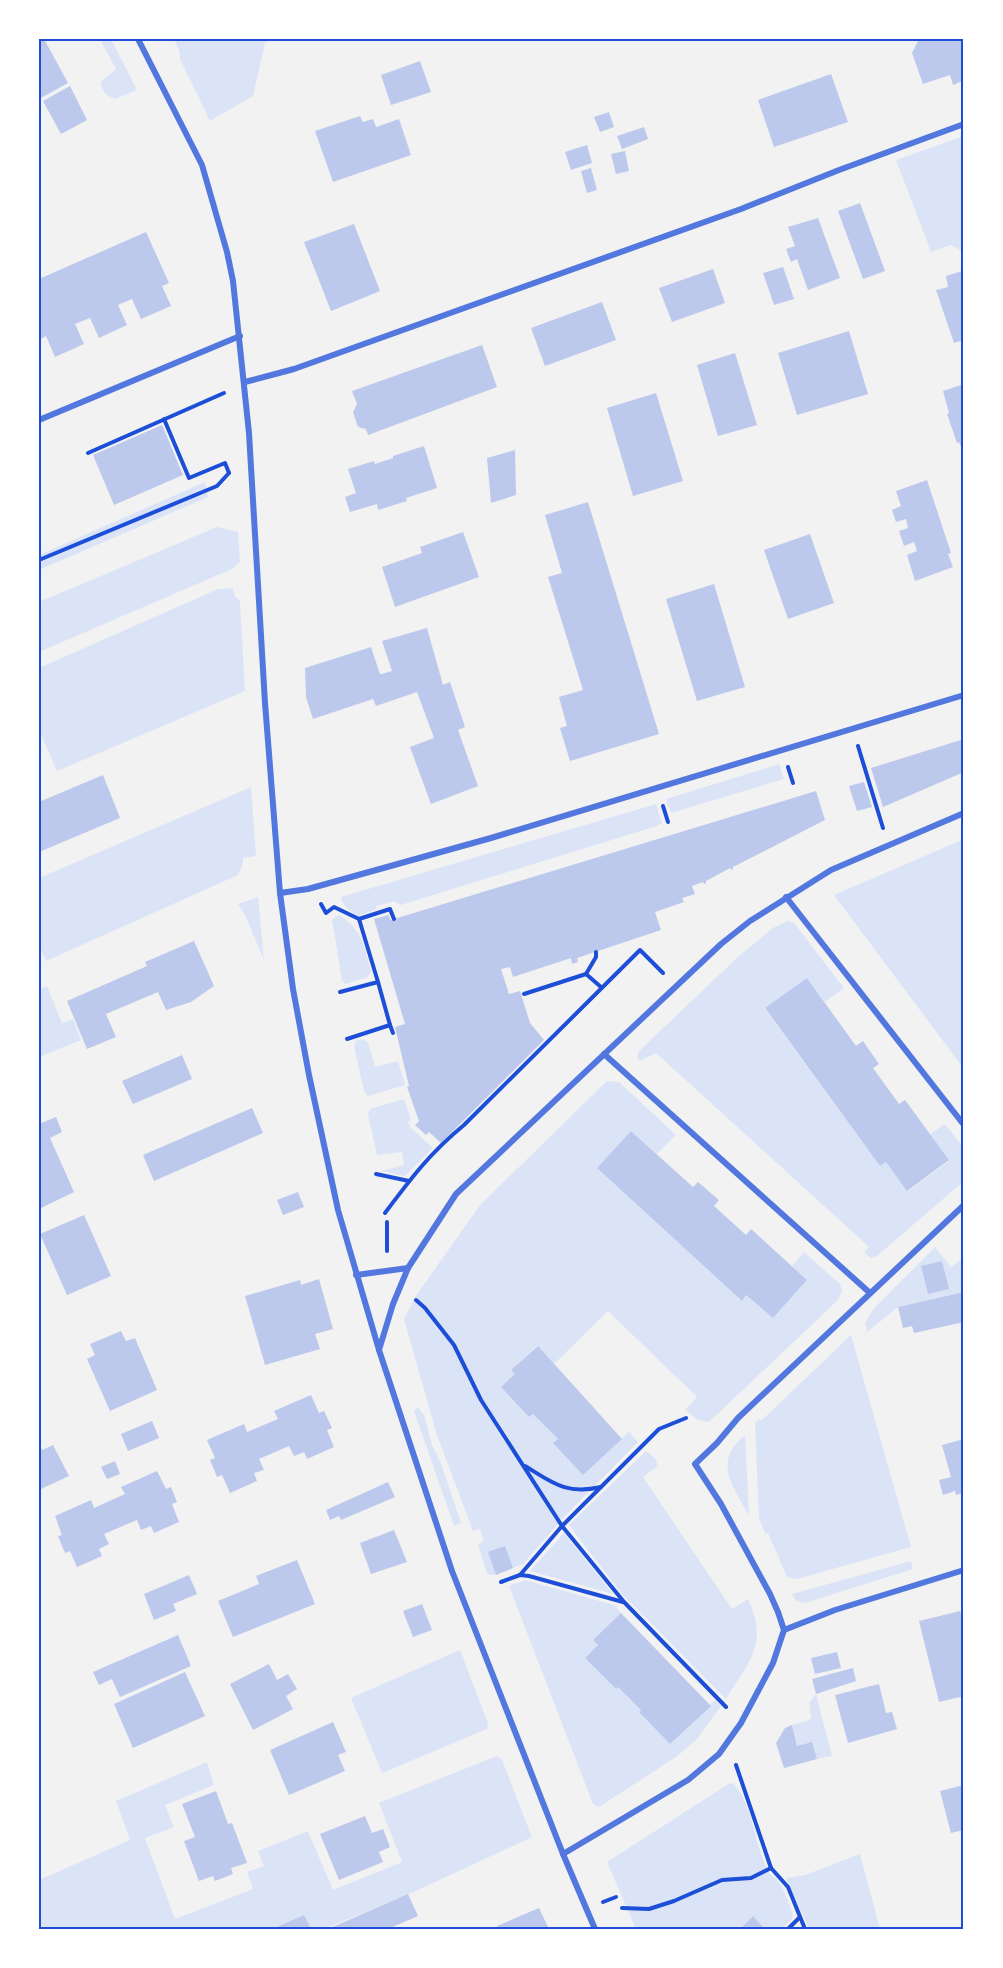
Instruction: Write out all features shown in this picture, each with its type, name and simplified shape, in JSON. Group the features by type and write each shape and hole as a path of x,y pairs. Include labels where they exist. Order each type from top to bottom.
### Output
{"street":[{"path":"138,39 202,165 233,281 245,382 279,893 309,1075 338,1210 379,1350 452,1571 563,1854 595,1929"},
{"path":"245,382 294,369 741,209 964,124"},
{"path":"39,420 240,336"},
{"path":"279,893 308,889 480,841 964,694"},
{"path":"379,1350 393,1304 408,1268 456,1194 721,944 750,921 831,870 964,813"},
{"path":"786,897 964,1125"},
{"path":"604,1054 870,1293"},
{"path":"563,1854 688,1780 719,1754 741,1723 773,1663 784,1630 770,1594 721,1504 695,1464 738,1418 964,1205"},
{"path":"356,1275 408,1268"},
{"path":"784,1630 835,1610 964,1570"}],"path":[{"path":"88,453 228,391"},
{"path":"164,419 189,478 225,463 229,473"},
{"path":"39,560 217,486 229,473 236,471"},
{"path":"853,728 888,846"},
{"path":"326,913 334,907 359,920 393,1033"},
{"path":"359,920 390,909 394,918"},
{"path":"385,1213 437,1147 465,1125 640,950 676,986"},
{"path":"524,994 586,974 596,957 596,952"},
{"path":"586,974 602,987"},
{"path":"340,992 378,982"},
{"path":"347,1039 390,1025"},
{"path":"376,1174 409,1181"},
{"path":"411,1296 425,1308 454,1345 481,1400 562,1526 624,1602 741,1723"},
{"path":"520,1575 562,1526 659,1429 686,1418"},
{"path":"524,1466 567,1488 583,1491 602,1487"},
{"path":"501,1582 520,1575 529,1576 624,1602"},
{"path":"728,1743 771,1868 788,1887 805,1929"},
{"path":"622,1908 649,1910 722,1880 751,1878 771,1868"},
{"path":"788,1929 800,1917"}],"shaded area":[{"path":"100,39 111,39 136,88 135,91 115,99 103,91 101,82 116,69"},
{"path":"174,39 272,39 265,43 253,96 210,121 180,59"},
{"path":"964,136 964,252 951,245 931,252 896,160"},
{"path":"205,482 208,497 39,570 39,555"},
{"path":"217,527 238,532 240,562 232,569 39,652 39,602"},
{"path":"233,588 234,595 240,601 245,691 57,771 39,730 39,668 218,589"},
{"path":"779,764 784,779 671,813 666,799"},
{"path":"251,787 256,856 243,858 238,875 46,961 39,945 39,878"},
{"path":"656,804 662,823 657,826 401,905 394,901 377,906 375,910 358,916 347,908 341,897"},
{"path":"964,839 964,1069 834,895"},
{"path":"258,897 264,960 238,904"},
{"path":"339,915 358,933 371,971 368,977 346,984 342,981 332,919"},
{"path":"787,921 794,923 844,988 825,1002 807,978 765,1009 880,1166 886,1162 908,1191 949,1161 930,1134 945,1124 964,1148 964,1181 877,1256 871,1258 864,1253 869,1247 656,1053 639,1061 637,1056 639,1051 739,956 773,928"},
{"path":"47,986 62,1023 73,1019 81,1040 39,1057 39,990"},
{"path":"362,1039 368,1042 375,1067 398,1061 405,1085 368,1096 364,1091 354,1047 356,1041"},
{"path":"607,1081 619,1082 676,1135 657,1154 631,1131 598,1169 741,1300 746,1295 773,1318 807,1280 792,1266 804,1252 840,1284 842,1291 838,1300 709,1422 698,1420 685,1410 697,1397 608,1311 554,1364 537,1346 511,1370 515,1374 529,1417 533,1414 558,1439 554,1443 583,1475 629,1432 638,1442 565,1516 523,1564 494,1575 487,1574 478,1544 484,1541 480,1529 473,1531 437,1435 404,1319 417,1294 481,1204"},
{"path":"404,1099 411,1120 408,1122 411,1128 433,1148 405,1176 381,1171 404,1165 402,1152 377,1155 368,1114 370,1109"},
{"path":"935,1247 951,1267 964,1257 964,1292 898,1307 867,1332 865,1323 874,1308"},
{"path":"851,1335 911,1547 797,1579 787,1577 759,1518 755,1423 759,1419 762,1420"},
{"path":"418,1407 424,1415 432,1445 440,1461 461,1523 454,1526 414,1411"},
{"path":"745,1435 749,1516 732,1484 728,1464 729,1455"},
{"path":"646,1451 655,1458 658,1466 643,1477 732,1609 748,1599 754,1615 757,1629 754,1652 726,1699 621,1593 569,1525"},
{"path":"564,1533 613,1594 530,1571"},
{"path":"911,1561 913,1569 805,1603 796,1601 792,1594"},
{"path":"525,1580 614,1605 621,1613 593,1640 598,1645 585,1658 641,1710 639,1712 670,1744 715,1700 721,1706 696,1740 676,1757 599,1807 593,1804 509,1586"},
{"path":"460,1650 488,1723 487,1729 382,1773 351,1698"},
{"path":"816,1694 832,1756 817,1759 812,1742 797,1746 792,1725 811,1718 809,1703"},
{"path":"497,1756 502,1760 532,1837 416,1891 324,1929 39,1929 39,1880 130,1840 116,1801 207,1762 214,1785 165,1805 174,1827 145,1838 175,1919 253,1889 247,1872 264,1866 258,1851 308,1831 333,1890 402,1862 379,1803"},
{"path":"730,1783 734,1784 746,1804 763,1860 787,1897 793,1915 792,1919 782,1929 765,1929 753,1916 740,1929 636,1929 607,1862"},
{"path":"860,1854 880,1929 809,1929 786,1878 805,1875"}],"building":[{"path":"39,39 44,39 68,83 39,99"},
{"path":"919,39 964,39 964,79 953,85 950,75 923,84 912,53"},
{"path":"420,61 431,92 391,105 381,75"},
{"path":"831,74 848,122 774,147 758,100"},
{"path":"70,86 87,120 61,134 43,101"},
{"path":"609,112 614,127 600,132 594,117"},
{"path":"360,116 363,122 373,119 376,127 399,119 411,155 333,182 315,131"},
{"path":"644,127 648,139 622,149 617,136"},
{"path":"587,145 592,163 571,170 565,152"},
{"path":"625,151 629,171 616,174 611,154"},
{"path":"591,168 597,190 587,193 581,171"},
{"path":"860,203 885,271 863,279 838,211"},
{"path":"818,218 840,278 808,290 797,259 791,262 786,249 795,246 788,227"},
{"path":"354,224 380,291 331,311 304,242"},
{"path":"146,232 169,283 162,286 171,306 141,319 132,299 118,305 127,325 99,338 90,318 75,324 84,344 55,357 46,336 39,340 39,279"},
{"path":"783,267 794,299 774,305 763,273"},
{"path":"713,269 725,303 672,322 659,288"},
{"path":"962,271 964,275 964,340 954,343 936,290 948,287 946,276"},
{"path":"602,302 616,340 545,366 531,328"},
{"path":"849,331 868,394 797,415 778,353"},
{"path":"482,345 497,387 368,435 366,429 358,427 353,412 357,404 352,391"},
{"path":"735,353 757,425 718,436 697,365"},
{"path":"964,384 964,454 959,442 957,443 947,414 949,413 943,391"},
{"path":"656,393 683,481 633,496 607,408"},
{"path":"162,425 183,475 114,505 93,455"},
{"path":"424,446 437,488 378,510 377,504 350,512 345,497 356,493 348,469 374,461 375,464"},
{"path":"515,450 516,495 491,503 487,458"},
{"path":"927,480 951,553 948,554 953,567 915,581 907,555 917,551 914,542 904,546 899,531 908,528 906,519 896,522 892,510 901,506 896,491"},
{"path":"588,502 659,734 570,761 560,728 567,726 559,697 583,690 548,577 562,573 545,515"},
{"path":"463,532 479,577 395,607 382,567 422,553 420,547"},
{"path":"810,534 834,603 788,619 764,550"},
{"path":"714,584 745,687 697,701 666,599"},
{"path":"427,628 443,685 450,682 465,727 458,730 478,786 431,804 410,747 434,738 417,692 376,706 373,699 313,719 306,697 305,668 371,647 380,674 392,671 382,641"},
{"path":"964,739 964,772 883,807 871,768"},
{"path":"103,775 120,818 39,852 39,802"},
{"path":"864,782 872,807 857,811 849,786"},
{"path":"816,791 825,820 733,869 730,868 704,884 703,882 692,886 695,894 682,898 684,902 655,912 661,930 577,958 578,962 572,964 571,958 513,977 510,967 501,969 509,994 520,991 530,1023 544,1040 441,1143 429,1132 426,1135 415,1125 419,1121 407,1087 409,1086 395,1027 405,1024 374,919 389,915 390,920 394,919"},
{"path":"194,941 214,986 191,1002 166,1010 158,992 106,1014 116,1037 87,1049 67,1001 147,966 145,962"},
{"path":"807,978 856,1046 863,1041 879,1064 873,1068 899,1104 905,1100 949,1160 907,1191 886,1162 880,1166 765,1008"},
{"path":"182,1055 192,1079 133,1104 122,1081"},
{"path":"252,1108 263,1133 154,1181 143,1155"},
{"path":"56,1117 62,1132 50,1138 74,1192 41,1208 39,1204 39,1124"},
{"path":"631,1131 693,1187 698,1182 719,1200 714,1206 746,1235 751,1229 807,1280 773,1318 746,1295 742,1301 597,1168"},
{"path":"298,1192 304,1207 283,1215 277,1200"},
{"path":"84,1215 111,1276 67,1295 40,1234"},
{"path":"942,1261 949,1289 928,1294 921,1266"},
{"path":"319,1279 333,1329 315,1334 320,1349 265,1365 245,1296 300,1280 301,1285"},
{"path":"964,1292 964,1322 914,1333 912,1326 903,1328 898,1307"},
{"path":"121,1331 126,1341 135,1338 157,1390 110,1411 87,1359 95,1355 90,1344"},
{"path":"538,1346 622,1439 583,1475 553,1443 558,1439 533,1414 529,1417 501,1387 515,1374 511,1370"},
{"path":"311,1395 319,1413 324,1411 332,1428 327,1430 334,1447 307,1459 304,1452 294,1456 289,1446 259,1459 264,1470 254,1473 257,1481 230,1493 222,1475 217,1477 210,1460 215,1458 207,1440 244,1424 247,1432 278,1419 274,1411"},
{"path":"152,1421 159,1438 128,1451 121,1434"},
{"path":"964,1439 964,1493 956,1495 955,1491 943,1495 939,1480 951,1477 942,1445"},
{"path":"39,1443 42,1450 53,1445 69,1476 39,1490"},
{"path":"115,1461 120,1474 107,1479 101,1467"},
{"path":"157,1471 166,1489 171,1487 177,1502 172,1504 179,1522 154,1533 151,1526 141,1530 137,1520 104,1534 109,1544 99,1549 102,1556 77,1567 70,1551 65,1553 58,1536 62,1535 55,1516 91,1500 94,1508 125,1494 121,1487"},
{"path":"388,1482 395,1497 341,1520 339,1516 330,1520 326,1510"},
{"path":"394,1530 407,1562 371,1574 360,1543"},
{"path":"505,1546 513,1568 496,1575 488,1552"},
{"path":"297,1560 315,1604 233,1637 218,1601 259,1584 256,1576"},
{"path":"189,1575 197,1594 173,1604 176,1611 154,1620 144,1594"},
{"path":"422,1604 432,1630 413,1637 403,1611"},
{"path":"960,1611 964,1625 964,1696 939,1702 919,1621"},
{"path":"621,1613 711,1706 670,1744 639,1712 641,1710 585,1658 598,1645 593,1640"},
{"path":"178,1635 191,1666 120,1697 112,1679 99,1685 93,1672"},
{"path":"837,1652 841,1668 815,1674 811,1658"},
{"path":"269,1664 277,1680 288,1674 297,1689 286,1696 293,1709 253,1730 230,1684"},
{"path":"853,1668 856,1681 816,1694 812,1679"},
{"path":"185,1672 205,1716 133,1748 114,1704"},
{"path":"879,1684 886,1713 892,1712 897,1729 848,1743 835,1695"},
{"path":"333,1722 346,1752 338,1755 345,1771 289,1795 270,1750"},
{"path":"792,1725 797,1746 812,1742 817,1759 784,1768 776,1743 785,1728"},
{"path":"964,1785 964,1830 951,1833 940,1791"},
{"path":"216,1791 228,1824 232,1823 247,1863 231,1868 233,1874 215,1881 213,1876 199,1881 184,1841 195,1837 182,1804"},
{"path":"365,1816 372,1833 383,1829 390,1847 379,1852 383,1862 339,1880 320,1834"},
{"path":"408,1894 418,1916 388,1929 328,1929"},
{"path":"539,1908 549,1929 498,1929 497,1926"},
{"path":"304,1915 311,1929 278,1929 277,1927"},
{"path":"753,1916 765,1929 740,1929"}]}
